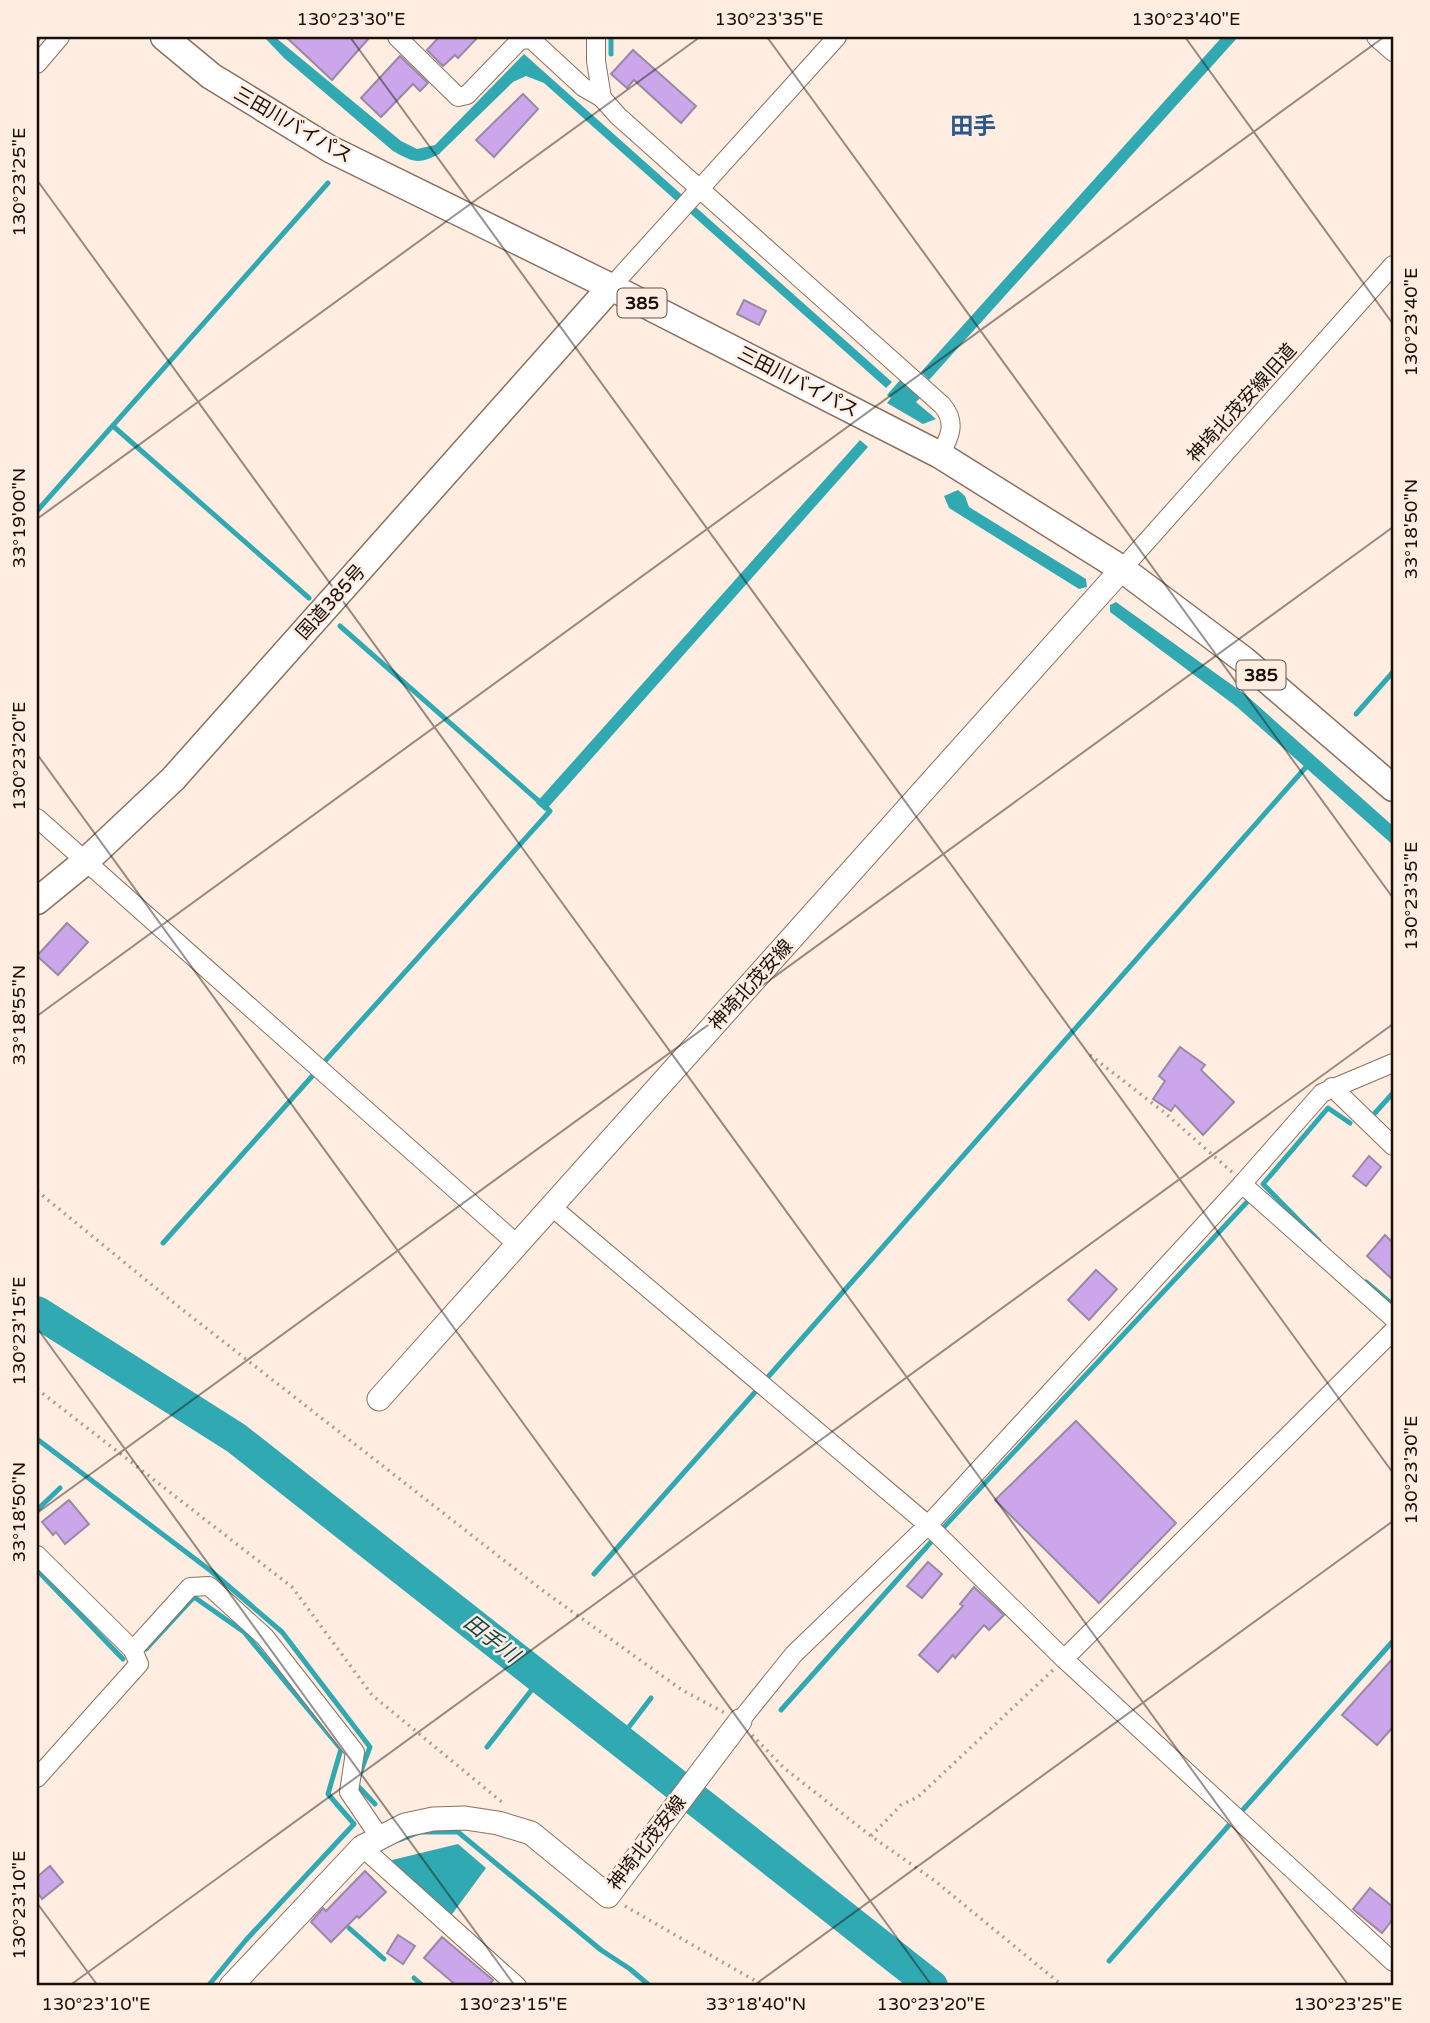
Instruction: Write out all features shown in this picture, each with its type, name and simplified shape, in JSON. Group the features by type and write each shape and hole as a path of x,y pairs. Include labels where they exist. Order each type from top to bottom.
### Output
{"highway":[{"name":"三田川バイパス","path":"164,37 211,76 330,149 611,287 940,455 1122,569 1244,660 1393,788"},
{"name":"国道385号","path":"37,901 86,861 173,779 611,287"}],"main road":[{"name":"神埼北茂安線","path":"379,1399 1122,569"},
{"name":"神埼北茂安線","path":"231,1986 371,1842 405,1825 433,1819 466,1818 498,1823 531,1833 608,1896 736,1726"}],"street":[{"path":"37,64 60,37"},
{"path":"397,37 458,97 467,94 520,40 531,39 583,86 603,98 691,200 943,405 952,421 949,439 940,455"},
{"path":"596,37 596,61 603,98"},
{"path":"611,287 837,37"},
{"path":"1376,37 1393,52"},
{"name":"神埼北茂安線旧道","path":"1122,569 1393,265"},
{"path":"37,818 518,1245"},
{"path":"736,1726 794,1654 928,1525 1242,1184 1322,1093 1393,1063"},
{"path":"1332,1087 1393,1146"},
{"path":"1242,1184 1393,1318"},
{"path":"552,1207 928,1525 1064,1659 1393,1962"},
{"path":"1064,1659 1393,1331"},
{"path":"37,1555 133,1650 139,1664 37,1778"},
{"path":"133,1650 190,1587 209,1586 265,1637 355,1752 349,1792 371,1842 517,1986"}],"path":[{"path":"1090,1055 1165,1113 1237,1176 1242,1184"},
{"path":"37,1191 179,1307 542,1590 736,1726 784,1768 871,1836 935,1881 1063,1986"},
{"path":"37,1389 292,1587 372,1695 505,1804"},
{"path":"871,1836 901,1805 918,1797 1064,1659"},
{"path":"608,1896 764,1986"}],"water":[{"path":"264,37 275,37 401,141 417,149 435,145 524,54 892,382 886,388 544,83 526,76 513,82 439,154 416,161 393,151 284,58"},
{"path":"1222,37 1238,37 929,380 921,372"},
{"path":"901,379 921,397 916,402 936,419 923,424 887,403 891,398 887,395"},
{"path":"860,440 868,447 545,811 536,803"},
{"path":"958,490 965,496 969,507 1086,579 1087,587 1079,589 949,508 944,496"},
{"path":"1116,602 1246,695 1393,826 1393,845 1237,707 1110,612 1110,605"},
{"path":"458,1844 486,1868 450,1917 388,1861"}],"building":[{"path":"286,37 370,37 332,80"},
{"path":"439,37 478,37 458,58 455,55 443,66 427,50"},
{"path":"633,50 696,106 681,123 634,80 627,88 611,74"},
{"path":"400,56 428,83 420,91 413,84 381,117 361,98"},
{"path":"523,94 538,109 494,157 476,140"},
{"path":"744,300 766,311 759,325 737,314"},
{"path":"67,923 88,942 58,975 37,956"},
{"path":"1180,1047 1205,1065 1201,1070 1234,1102 1203,1135 1175,1105 1171,1111 1153,1099 1165,1081 1159,1076"},
{"path":"1369,1156 1381,1167 1366,1186 1353,1176"},
{"path":"1385,1235 1393,1243 1393,1280 1367,1256"},
{"path":"1096,1270 1117,1289 1089,1320 1068,1300"},
{"path":"1076,1421 1176,1523 1099,1603 995,1500"},
{"path":"69,1500 89,1524 65,1544 56,1532 53,1535 42,1522"},
{"path":"928,1562 942,1574 922,1598 907,1586"},
{"path":"974,1587 1004,1615 989,1630 984,1625 955,1658 953,1655 938,1672 919,1655 963,1606 960,1604"},
{"path":"1393,1658 1393,1727 1377,1745 1342,1715"},
{"path":"50,1866 63,1882 42,1899 37,1892 37,1877"},
{"path":"365,1871 386,1892 331,1942 311,1922 323,1908 326,1911"},
{"path":"1370,1888 1393,1907 1393,1919 1382,1933 1353,1909"},
{"path":"398,1935 415,1946 403,1964 387,1953"},
{"path":"442,1937 493,1980 488,1986 457,1986 424,1958"}],"waterway":[{"path":"611,37 611,54"},
{"path":"37,511 328,183"},
{"path":"113,426 309,598"},
{"path":"324,1062 550,811 340,626"},
{"path":"1356,714 1393,672"},
{"path":"768,1377 1306,767"},
{"path":"163,1243 314,1074"},
{"path":"1375,1113 1393,1093"},
{"path":"1319,1241 1263,1184 1328,1108 1350,1123"},
{"path":"943,1528 1248,1201"},
{"path":"1366,1282 1393,1305"},
{"name":"田手川","path":"37,1312 236,1438 932,1986"},
{"path":"594,1574 757,1390"},
{"path":"37,1439 211,1571 282,1632 370,1747 356,1784 375,1804"},
{"path":"37,1510 60,1488"},
{"path":"781,1710 931,1542"},
{"path":"37,1570 123,1659"},
{"path":"146,1649 194,1597 244,1632 341,1749 328,1794 354,1824 246,1940 208,1986"},
{"path":"1241,1812 1393,1641"},
{"path":"487,1747 541,1678"},
{"path":"619,1740 651,1698"},
{"path":"1109,1961 1230,1824"},
{"path":"399,1840 420,1832 458,1832 601,1950 650,1986"},
{"path":"349,1928 384,1959"},
{"path":"414,1978 423,1986"}],"district":[{"name":"田手","path":"973,127"}]}
